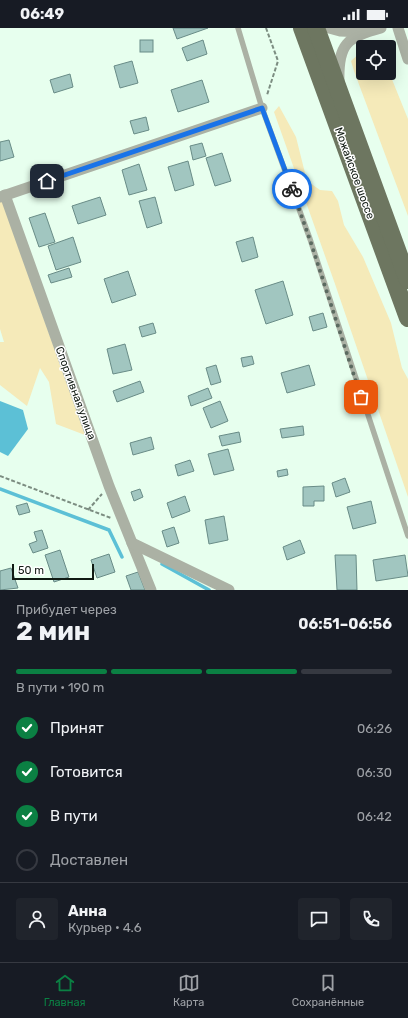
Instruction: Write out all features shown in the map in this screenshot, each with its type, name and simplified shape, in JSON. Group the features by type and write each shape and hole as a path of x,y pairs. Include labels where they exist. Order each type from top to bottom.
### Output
{"main road":[{"name":"Можайское шоссе","path":"302,28 408,318"},
{"name":"Можайское шоссе","path":"316,28 408,280"}],"street":[{"path":"330,28 340,31 366,32"},
{"path":"340,92 339,68 343,50 351,39 366,32 381,28"},
{"path":"398,28 408,59"},
{"path":"2,196 262,108"},
{"name":"Спортивная улица","path":"2,196 109,486 151,590"},
{"path":"132,543 229,590"}],"lane":[{"path":"238,28 262,108 310,240 408,536"}],"path":[{"path":"262,108 278,61 266,28"},
{"path":"0,476 123,522"},
{"path":"88,510 109,486"}],"shaded area":[{"path":"356,56 356,76 354,71 351,61"},
{"path":"357,80 392,80 408,119 408,216"},
{"path":"279,106 296,137 305,173 310,183 320,190 332,191 338,201 344,225 363,257 391,323 402,368 408,379 408,497 274,112"},
{"path":"0,198 85,435 56,424 49,382 40,368 27,406 0,385 0,342 4,342 0,329"}],"water":[{"path":"0,401 23,410 28,429 8,456 0,452"}],"building":[{"path":"173,28 208,28 177,39"},
{"path":"140,40 153,40 153,52 140,52"},
{"path":"203,40 207,54 187,61 182,48"},
{"path":"132,61 138,83 120,88 114,66"},
{"path":"70,74 73,87 54,93 50,80"},
{"path":"202,80 209,102 178,112 171,90"},
{"path":"146,117 149,130 134,134 130,121"},
{"path":"9,140 14,157 0,161 0,142"},
{"path":"202,143 206,156 193,160 190,146"},
{"path":"222,153 231,181 215,186 206,158"},
{"path":"188,161 194,185 175,191 168,167"},
{"path":"139,164 147,190 129,195 122,170"},
{"path":"100,197 106,215 78,224 72,206"},
{"path":"155,197 162,223 147,228 139,201"},
{"path":"45,213 55,242 39,247 29,218"},
{"path":"73,237 81,262 56,270 48,246"},
{"path":"253,237 258,257 242,262 236,242"},
{"path":"69,268 72,277 51,283 48,275"},
{"path":"128,271 136,295 112,303 104,279"},
{"path":"283,281 293,315 266,324 255,290"},
{"path":"323,313 327,327 313,331 309,317"},
{"path":"153,323 156,333 142,337 139,327"},
{"path":"125,344 132,370 113,374 107,349"},
{"path":"252,356 254,364 243,367 241,358"},
{"path":"216,365 221,382 211,385 206,368"},
{"path":"309,365 315,385 287,393 281,373"},
{"path":"140,381 144,392 117,402 113,391"},
{"path":"208,388 212,398 191,406 188,396"},
{"path":"220,401 228,421 211,428 203,408"},
{"path":"303,426 304,435 282,438 280,429"},
{"path":"239,432 241,442 222,446 219,436"},
{"path":"151,437 154,449 133,455 130,443"},
{"path":"228,449 234,470 214,475 208,454"},
{"path":"190,460 194,471 178,476 175,465"},
{"path":"287,469 288,475 278,477 277,471"},
{"path":"345,478 350,492 336,497 332,483"},
{"path":"324,486 324,501 314,501 314,506 303,506 303,487"},
{"path":"140,489 143,497 134,501 131,492"},
{"path":"185,496 190,511 172,518 167,503"},
{"path":"371,501 376,523 353,529 347,507"},
{"path":"27,503 30,512 19,515 16,506"},
{"path":"224,516 228,540 209,544 205,520"},
{"path":"174,527 179,543 167,547 162,531"},
{"path":"42,530 48,548 33,553 29,544 37,541 34,532"},
{"path":"300,540 305,553 287,560 283,547"},
{"path":"60,550 69,577 54,582 45,555"},
{"path":"109,554 115,572 97,578 91,560"},
{"path":"335,555 356,555 357,590 337,590"},
{"path":"405,555 408,576 376,581 373,560"},
{"path":"11,568 18,588 0,590 0,571"},
{"path":"138,572 145,590 131,590 126,576"}],"waterway":[{"path":"0,489 109,530 122,557"},
{"path":"162,564 209,590"}],"way so far":[{"path":"292,189 361,397"}],"route":[{"path":"47,181 262,108 292,189"}]}
